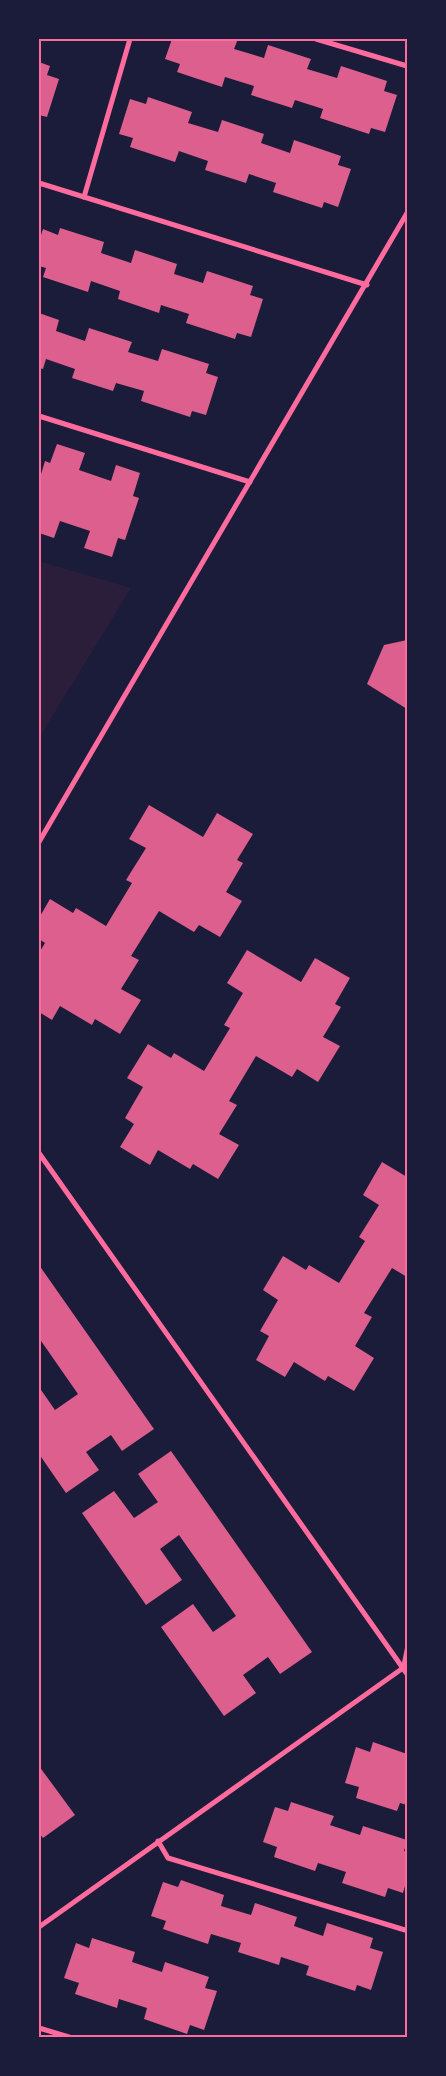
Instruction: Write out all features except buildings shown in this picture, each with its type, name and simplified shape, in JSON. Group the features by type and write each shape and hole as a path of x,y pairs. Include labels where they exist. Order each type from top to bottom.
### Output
{"street":[{"path":"84,197 130,39"},
{"path":"316,39 407,66"},
{"path":"39,184 367,285"},
{"path":"39,842 367,285 407,213"},
{"path":"39,416 250,482"},
{"path":"39,1153 407,1674"},
{"path":"39,1927 403,1668"},
{"path":"158,1841 168,1858 404,1930"},
{"path":"39,2028 69,2037"}],"lane":[{"path":"403,1668 407,1648"}],"shaded area":[{"path":"39,561 131,588 39,738"}]}
